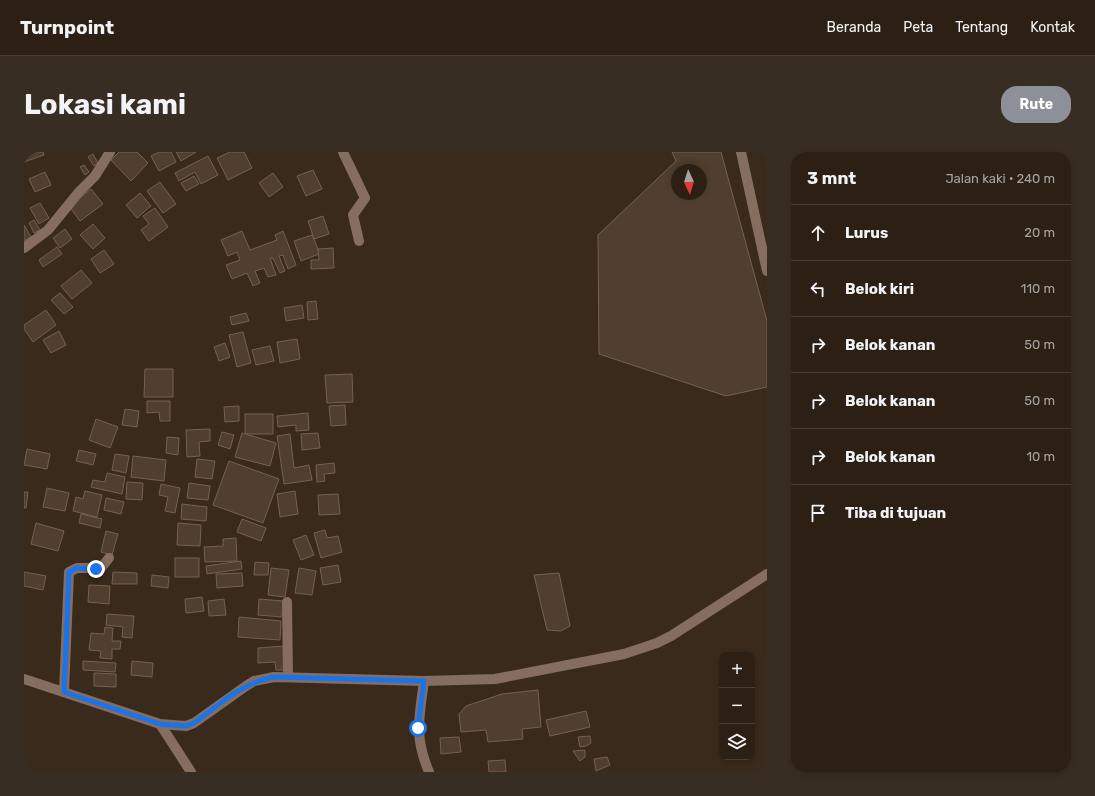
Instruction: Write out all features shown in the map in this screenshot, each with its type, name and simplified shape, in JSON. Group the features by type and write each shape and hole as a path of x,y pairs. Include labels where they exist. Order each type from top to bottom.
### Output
{"street":[{"path":"24,248 48,230 79,192 95,176 110,152"},
{"path":"343,152 365,198 353,215 359,241"},
{"path":"741,152 767,271"},
{"path":"64,692 69,572 77,568 102,568 109,558"},
{"path":"24,679 160,724 186,726 194,723 254,681 274,677 424,681 495,679 641,649 671,636 767,574"},
{"path":"287,602 288,677"},
{"path":"424,681 419,736 423,756 429,772"},
{"path":"160,724 191,772"}],"building":[{"path":"24,152 43,152 44,155 24,162"},
{"path":"119,152 137,152 148,163 131,181 111,160"},
{"path":"159,152 171,152 176,162 159,171 151,156"},
{"path":"176,152 196,152 181,161"},
{"path":"230,152 244,152 252,168 228,180 217,158"},
{"path":"672,152 721,152 767,321 767,387 726,396 599,354 598,235 671,166 671,200 707,200 707,164 673,164 676,161"},
{"path":"93,154 98,163 94,166 88,157"},
{"path":"208,156 218,175 201,184 195,172 179,181 175,173"},
{"path":"84,165 89,172 85,175 80,167"},
{"path":"313,170 322,189 306,196 297,176"},
{"path":"45,172 51,185 35,192 29,179"},
{"path":"273,173 283,187 269,197 259,183"},
{"path":"194,176 199,184 186,191 181,183"},
{"path":"160,182 176,204 163,213 147,191"},
{"path":"91,189 103,204 80,221 69,206"},
{"path":"140,193 151,206 137,218 126,205"},
{"path":"40,203 49,218 39,224 30,208"},
{"path":"155,208 168,227 149,241 141,230 149,224 143,216"},
{"path":"323,216 329,234 314,239 308,221"},
{"path":"34,220 40,230 34,233 29,223"},
{"path":"93,224 105,238 93,249 80,235"},
{"path":"24,225 31,237 24,241"},
{"path":"65,229 72,239 60,248 53,238"},
{"path":"242,231 250,250 277,240 275,235 283,231 296,265 288,269 283,255 279,256 285,271 280,273 273,258 270,258 276,275 268,277 264,268 255,271 260,283 253,286 247,273 232,279 226,265 240,260 237,252 228,256 221,240"},
{"path":"312,235 319,254 301,261 294,241"},
{"path":"57,247 62,254 43,267 39,260"},
{"path":"333,248 334,268 311,269 311,260 319,260 318,249"},
{"path":"104,250 114,264 100,273 91,259"},
{"path":"81,270 92,283 72,299 61,286"},
{"path":"60,293 73,307 64,314 51,300"},
{"path":"316,301 318,319 308,320 307,302"},
{"path":"302,305 304,318 286,321 284,308"},
{"path":"46,310 56,325 33,342 24,329 24,325"},
{"path":"246,313 249,321 232,325 230,317"},
{"path":"59,331 66,345 51,353 43,340"},
{"path":"243,332 251,363 237,367 229,335"},
{"path":"297,339 300,359 280,363 277,342"},
{"path":"225,343 230,357 219,361 214,347"},
{"path":"270,346 274,361 256,365 252,350"},
{"path":"145,369 173,369 173,397 144,397"},
{"path":"352,374 353,402 327,403 325,375"},
{"path":"147,401 170,401 170,421 160,421 159,412 147,413"},
{"path":"345,405 346,425 331,426 329,406"},
{"path":"239,406 239,421 225,422 224,407"},
{"path":"125,409 139,411 137,427 122,425"},
{"path":"308,413 309,430 296,431 296,425 278,427 277,416"},
{"path":"245,414 273,414 273,434 245,434"},
{"path":"96,419 118,427 110,448 89,440"},
{"path":"210,429 210,441 199,442 200,456 187,457 186,430"},
{"path":"222,432 234,435 230,449 218,445"},
{"path":"242,433 276,443 270,466 235,457"},
{"path":"318,433 320,448 302,450 301,434"},
{"path":"290,434 294,468 309,465 312,480 284,484 277,436"},
{"path":"167,437 179,438 178,455 166,453"},
{"path":"27,449 50,454 47,469 24,465"},
{"path":"79,450 96,454 93,465 76,461"},
{"path":"115,454 129,456 126,473 112,470"},
{"path":"133,456 166,460 164,481 131,477"},
{"path":"197,459 215,461 212,479 195,477"},
{"path":"229,461 279,479 263,523 213,505"},
{"path":"334,463 335,473 324,474 325,481 317,482 316,465"},
{"path":"107,473 125,477 122,494 91,487 93,480 105,482"},
{"path":"127,482 143,483 142,500 126,499"},
{"path":"189,483 210,486 208,500 187,498"},
{"path":"161,484 180,488 175,513 165,511 168,497 159,495"},
{"path":"47,488 69,493 65,511 43,507"},
{"path":"85,491 102,495 97,517 73,511 76,497 83,499"},
{"path":"295,491 298,514 280,517 277,494"},
{"path":"24,492 28,492 26,508 24,508"},
{"path":"338,494 340,514 319,515 318,495"},
{"path":"106,498 124,502 121,514 104,510"},
{"path":"182,504 207,507 206,521 181,519"},
{"path":"81,514 102,519 100,528 79,523"},
{"path":"242,519 266,528 261,541 237,532"},
{"path":"36,523 64,531 58,551 31,544"},
{"path":"178,523 201,525 200,546 177,545"},
{"path":"325,530 327,538 338,536 342,552 321,558 314,533"},
{"path":"106,531 118,534 112,555 101,552"},
{"path":"306,535 314,555 301,560 293,540"},
{"path":"236,538 237,561 205,562 204,547 223,546 223,539"},
{"path":"175,558 199,558 199,577 175,577"},
{"path":"241,561 242,569 207,574 206,566"},
{"path":"255,562 269,563 268,575 254,575"},
{"path":"338,565 341,582 323,585 320,568"},
{"path":"271,568 289,570 285,597 268,595"},
{"path":"299,568 316,571 312,595 295,593"},
{"path":"24,572 46,576 43,590 24,586"},
{"path":"113,572 137,573 137,584 112,584"},
{"path":"242,573 243,586 217,588 216,574"},
{"path":"559,573 570,626 561,631 547,630 534,575"},
{"path":"152,575 169,577 168,588 151,586"},
{"path":"89,585 110,586 109,604 88,602"},
{"path":"202,597 204,611 186,613 185,599"},
{"path":"224,599 226,615 209,616 208,601"},
{"path":"259,599 283,601 282,617 258,615"},
{"path":"107,614 134,616 132,638 122,637 123,627 106,625"},
{"path":"239,617 281,621 280,640 238,637"},
{"path":"105,627 113,628 112,641 121,641 120,649 112,649 112,659 100,658 101,651 89,650 91,633 104,634"},
{"path":"284,646 285,670 276,670 275,662 258,663 258,648"},
{"path":"83,661 116,663 115,672 83,670"},
{"path":"132,661 153,663 152,677 131,675"},
{"path":"94,673 116,674 116,687 94,686"},
{"path":"538,690 541,727 522,729 523,739 488,742 486,730 461,732 459,714 466,706 502,694"},
{"path":"586,711 590,727 550,736 546,720"},
{"path":"590,736 591,743 580,747 578,737"},
{"path":"459,737 461,752 441,754 440,738"},
{"path":"585,750 585,757 580,761 573,751"},
{"path":"607,757 610,765 596,771 594,759"},
{"path":"505,760 506,772 489,772 488,761"}],"route":[{"path":"96,569 77,568 72,569 69,572 64,692 160,724 186,726 194,723 254,681 264,678 424,681 418,728"}]}
